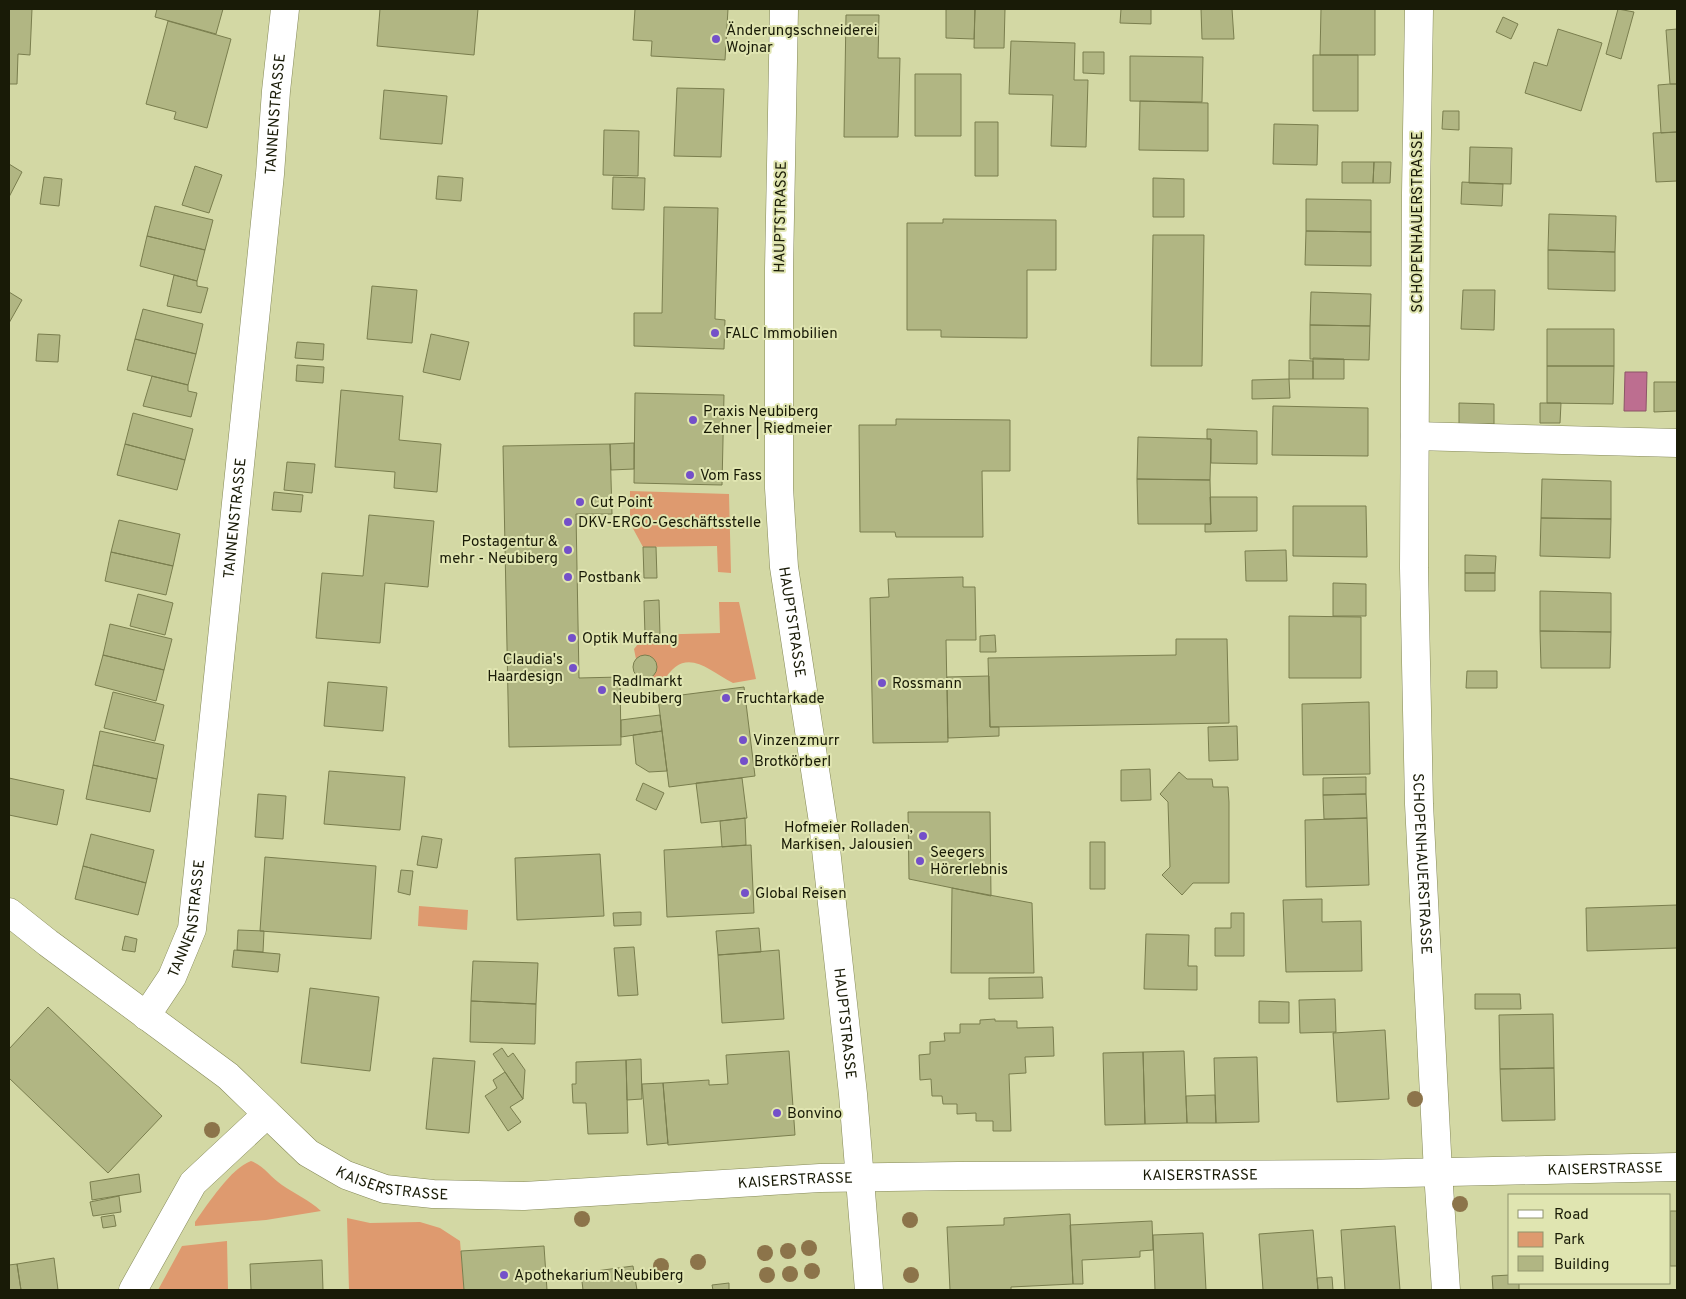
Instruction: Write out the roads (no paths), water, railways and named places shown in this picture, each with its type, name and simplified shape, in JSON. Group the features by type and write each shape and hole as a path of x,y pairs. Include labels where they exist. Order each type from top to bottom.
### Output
{"street":[{"name":"TANNENSTRASSE","path":"146,1016 172,977 192,929 270,174 276,91 285,9"},
{"name":"HAUPTSTRASSE","path":"784,9 779,269 779,488 784,567 823,822 853,1094 869,1290"},
{"name":"SCHOPENHAUERSTRASSE","path":"1419,9 1414,568 1419,804 1446,1290"},
{"path":"1415,436 1677,443"},
{"name":"KAISERSTRASSE","path":"9,912 228,1076 308,1153 346,1175 385,1189 433,1194 524,1196 820,1178 1438,1172 1677,1167"},
{"path":"133,1290 193,1183 267,1114"}],"place":[{"name":"Änderungsschneiderei Wojnar","path":"716,39"},
{"name":"FALC Immobilien","path":"715,333"},
{"name":"Praxis Neubiberg Zehner | Riedmeier","path":"693,420"},
{"name":"Vom Fass","path":"690,475"},
{"name":"Cut Point","path":"580,502"},
{"name":"DKV-ERGO-Geschäftsstelle","path":"568,522"},
{"name":"Postagentur & mehr - Neubiberg","path":"568,550"},
{"name":"Postbank","path":"568,577"},
{"name":"Optik Muffang","path":"572,638"},
{"name":"Claudia's Haardesign","path":"573,668"},
{"name":"Rossmann","path":"882,683"},
{"name":"Radlmarkt Neubiberg","path":"602,690"},
{"name":"Fruchtarkade","path":"726,698"},
{"name":"Vinzenzmurr","path":"743,740"},
{"name":"Brotkörberl","path":"744,761"},
{"name":"Hofmeier Rolladen, Markisen, Jalousien","path":"923,836"},
{"name":"Seegers Hörerlebnis","path":"920,861"},
{"name":"Global Reisen","path":"745,893"},
{"name":"Bonvino","path":"777,1113"},
{"name":"Apothekarium Neubiberg","path":"504,1275"}]}
